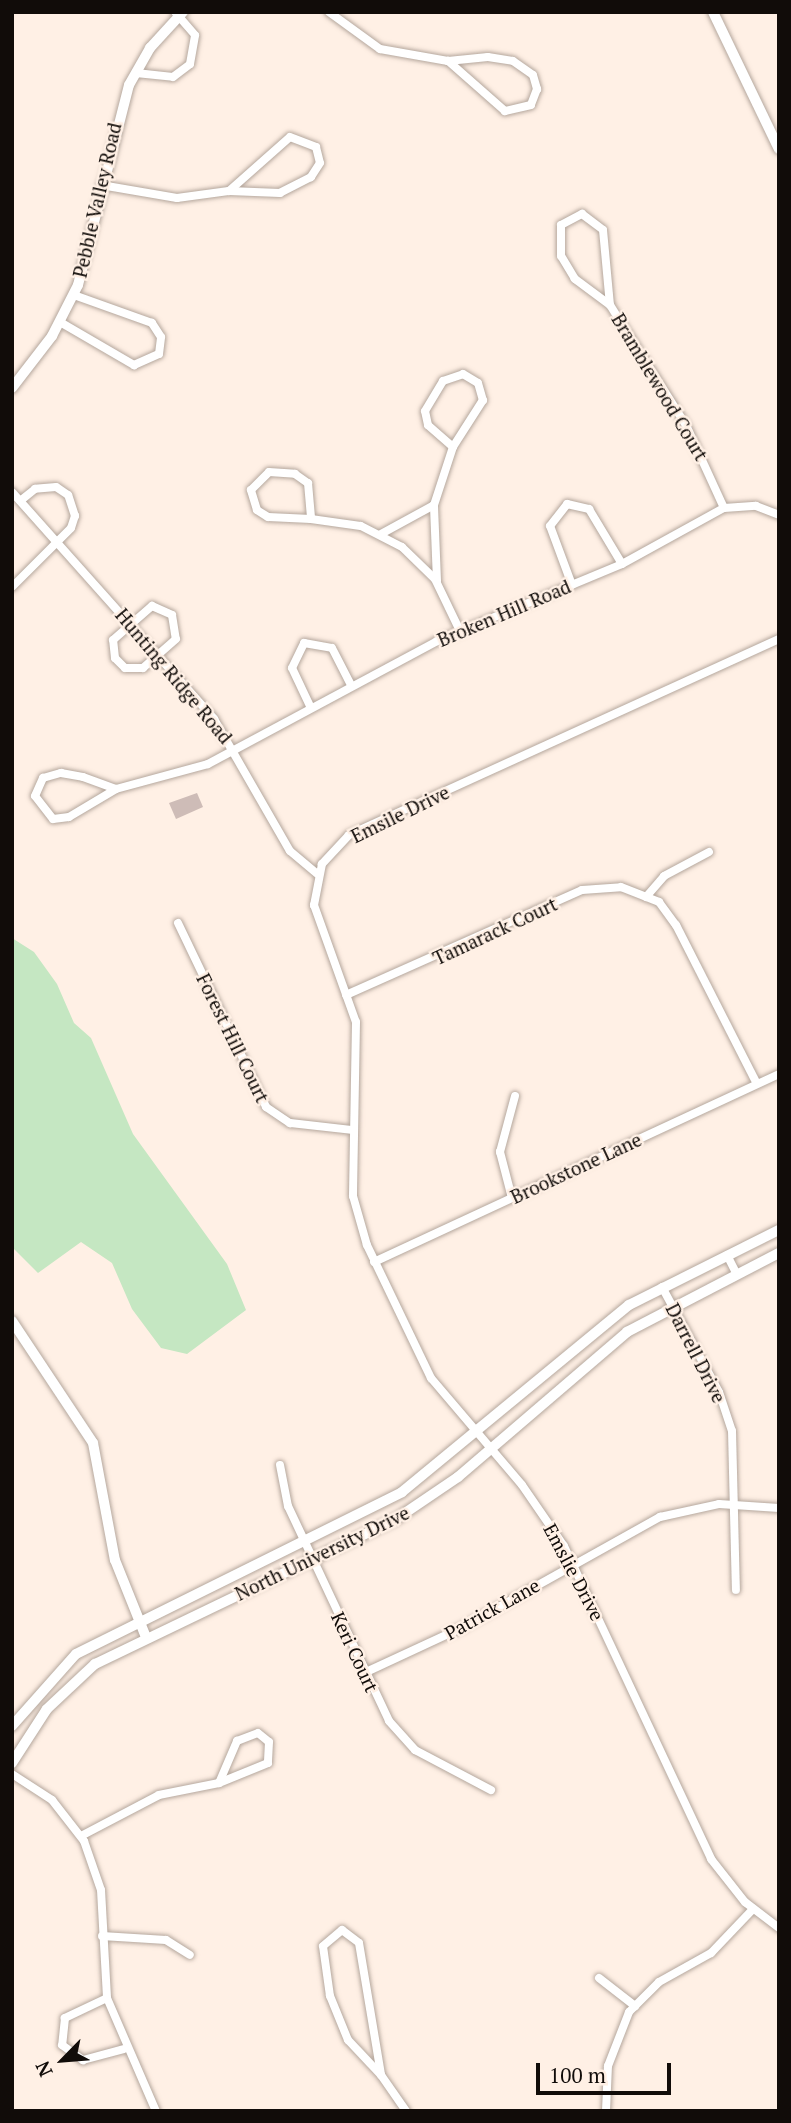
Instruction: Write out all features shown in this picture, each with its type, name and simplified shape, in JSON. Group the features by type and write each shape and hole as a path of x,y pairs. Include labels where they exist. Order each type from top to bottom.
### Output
{"street":[{"path":"329,12 380,49 448,61 513,61 533,75 536,96 526,109 505,111 448,61"},
{"path":"713,12 779,149"},
{"path":"136,72 173,77 190,64 196,40 179,14"},
{"name":"Pebble Valley Road","path":"12,388 60,322 74,295 118,111 136,72 179,14"},
{"path":"102,185 177,198 229,191 271,194 301,185 316,173 318,152 307,139 290,137 229,191"},
{"name":"Bramblewood Court","path":"610,305 603,230 589,215 570,217 558,233 561,256 575,279 610,305 686,425 724,508"},
{"path":"60,322 134,365 159,354 161,337 152,323 74,295"},
{"path":"437,584 434,505 453,447 483,400 481,387 467,375 443,381 426,407 428,425 453,447"},
{"path":"311,519 313,494 305,478 274,472 256,480 251,500 260,513 311,519 381,534 410,552 437,584 460,631"},
{"path":"12,586 74,523 68,495 49,486 20,501"},
{"name":"Hunting Ridge Road","path":"12,492 159,656 235,748 290,850 317,874"},
{"path":"572,585 550,526 567,504 589,509 622,564"},
{"path":"381,534 434,505"},
{"name":"Broken Hill Road","path":"116,789 188,773 310,706 460,631 622,564 724,508 756,506 779,515"},
{"path":"152,606 172,615 176,639 159,656 139,670 118,662 113,640 128,621 152,606"},
{"name":"Emsile Drive","path":"317,874 349,835 779,639"},
{"path":"310,706 292,668 304,643 332,648 351,685"},
{"path":"57,773 116,789 61,820 45,816 36,800 42,780 57,773"},
{"path":"646,897 664,876 709,852"},
{"path":"317,874 314,905 356,1022 352,1130"},
{"name":"Tamarack Court","path":"346,995 582,890 621,887 646,897 676,925 757,1084"},
{"name":"Forest Hill Court","path":"178,923 266,1107 290,1123 352,1130"},
{"name":"Brookstone Lane","path":"374,1262 779,1074"},
{"path":"512,1198 500,1152 515,1096"},
{"name":"Emslie Drive","path":"352,1130 358,1220 374,1262 431,1378 490,1448 573,1563 711,1859 752,1909 779,1927"},
{"name":"North University Drive","path":"12,1726 76,1654 138,1619 304,1542 402,1492 478,1434 580,1342 662,1287 779,1230"},
{"name":"North University Drive","path":"12,1763 66,1688 146,1637 312,1560 429,1498 598,1354 671,1305 779,1253"},
{"path":"727,1255 736,1273"},
{"name":"Darrell Drive","path":"662,1287 729,1419 736,1503 736,1590"},
{"path":"12,1321 54,1380 93,1443 106,1526 146,1637"},
{"name":"Keri Court","path":"280,1465 304,1542 364,1673 400,1736 432,1761 491,1790"},
{"name":"Patrick Lane","path":"364,1673 660,1517 736,1503 779,1508"},
{"path":"81,1836 159,1794 219,1783 268,1763 271,1751 264,1736 252,1732 237,1741 219,1783"},
{"path":"12,1774 52,1800 81,1836 99,1879 107,1998 124,2049 156,2111"},
{"path":"606,2111 612,2049 635,2006 659,1982 710,1953 752,1909"},
{"path":"381,2075 359,1943 352,1932 338,1931 323,1946 330,1996 348,2040 381,2075 406,2111"},
{"path":"102,1936 166,1940 190,1955"},
{"path":"599,1978 635,2006"},
{"path":"107,1998 71,2012 60,2039 68,2054 83,2060 124,2049"}],"green space":[{"path":"12,938 34,952 57,984 74,1023 91,1038 133,1134 227,1264 246,1310 187,1354 161,1348 132,1309 112,1263 81,1242 38,1273 12,1247"}],"building":[{"path":"197,793 203,807 176,819 169,803"}]}
